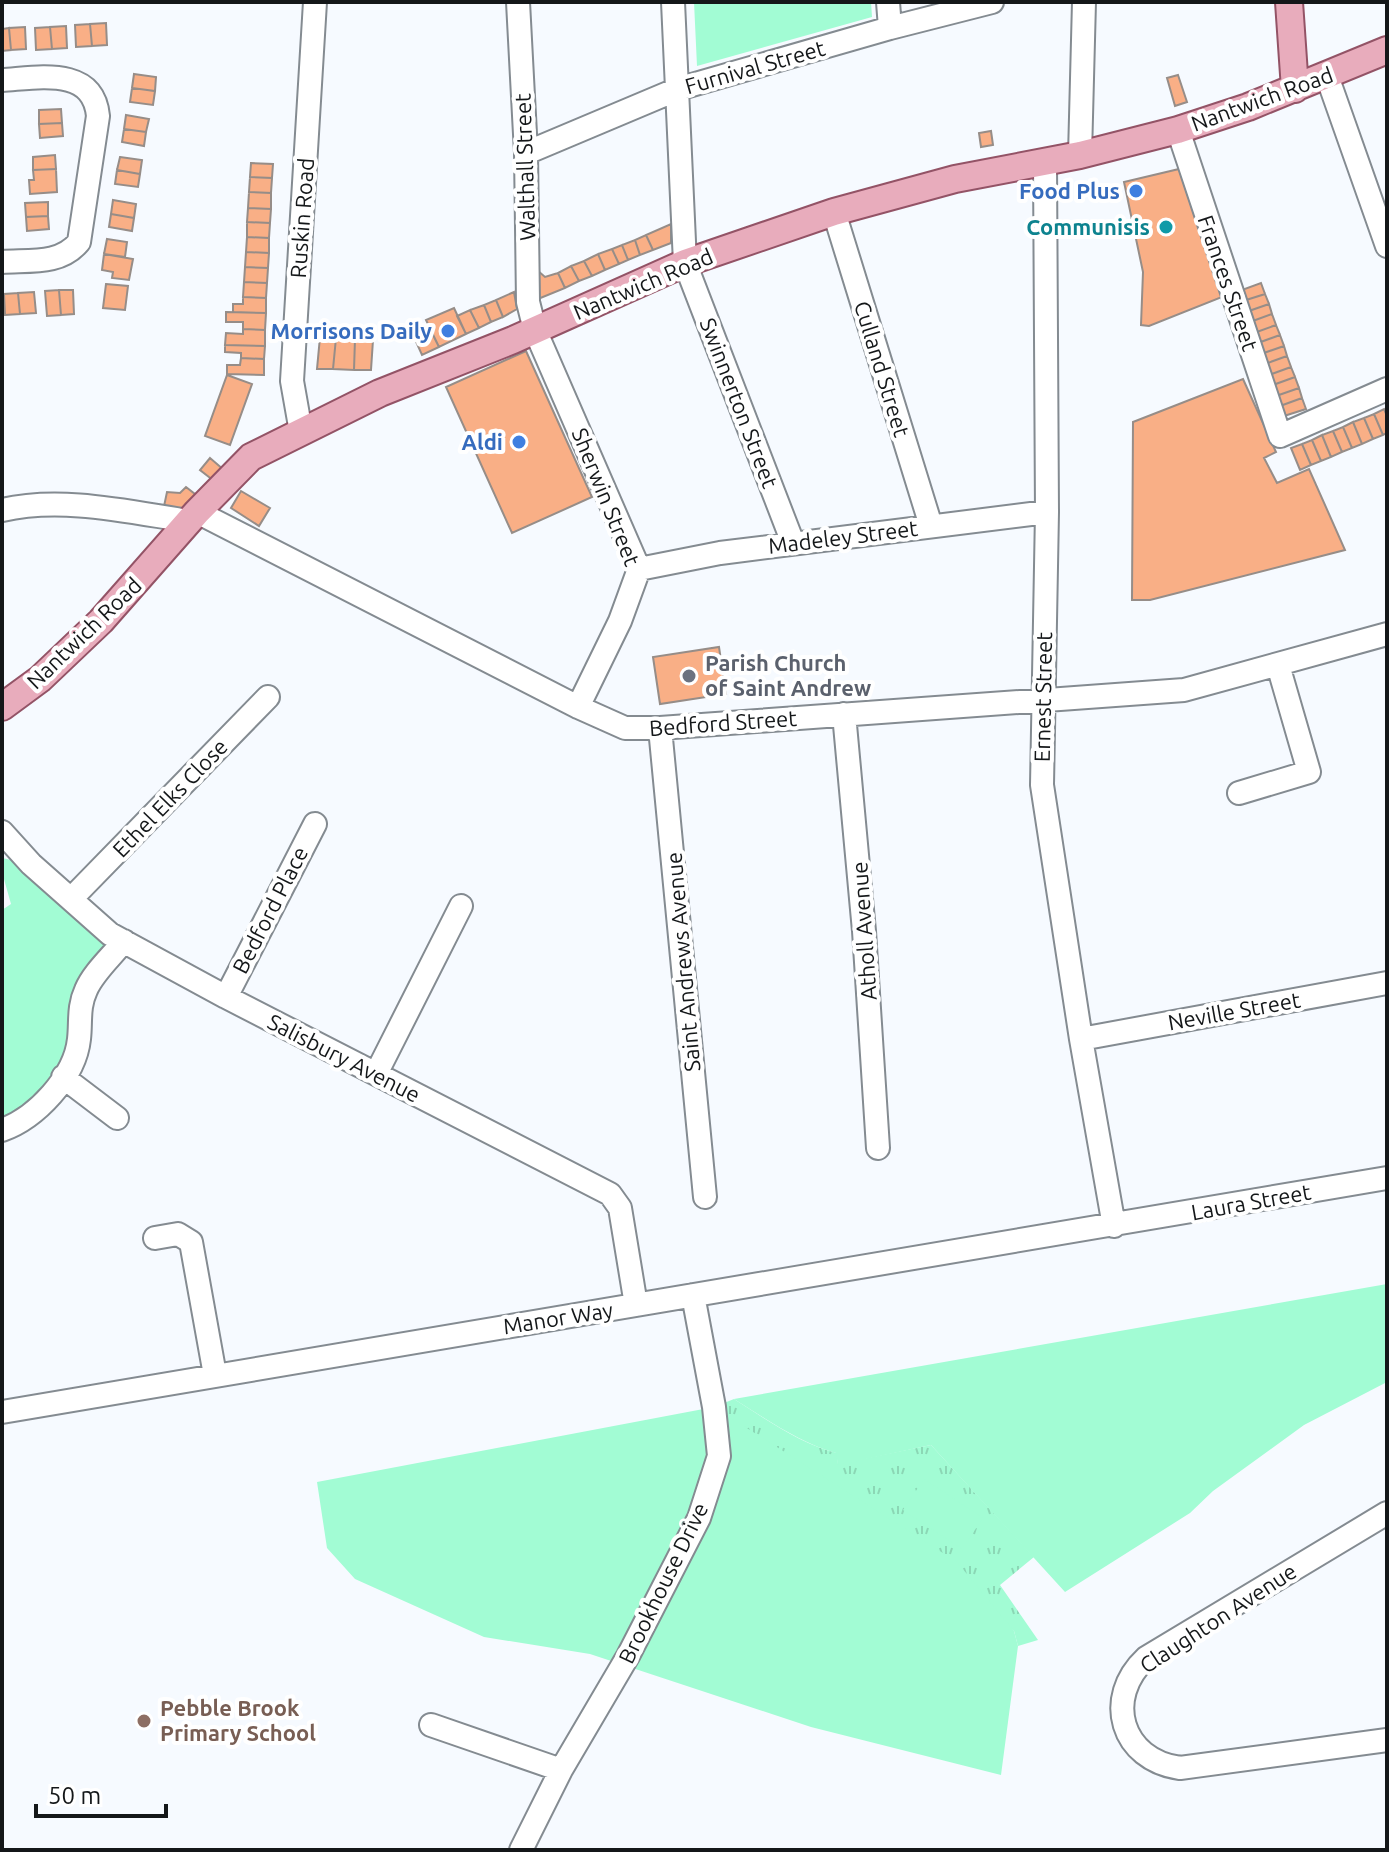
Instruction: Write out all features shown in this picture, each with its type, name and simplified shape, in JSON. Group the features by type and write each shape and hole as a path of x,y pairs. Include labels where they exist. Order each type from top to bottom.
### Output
{"main road":[{"path":"1289,2 1295,89"},
{"name":"Nantwich Road","path":"2,707 40,679 91,631 251,457 380,393 535,330 685,263 834,212 955,179 1080,155 1178,130 1295,89 1387,50"}],"street":[{"name":"Ruskin Road","path":"301,432 292,381 315,2"},
{"name":"Walthall Street","path":"518,2 526,153 528,302 535,330"},
{"name":"Swinnerton Street","path":"673,2 685,263 793,543"},
{"path":"888,2 890,28"},
{"name":"Furnival Street","path":"526,153 678,89 992,2"},
{"path":"1080,155 1084,2"},
{"path":"2,80 60,76 74,81 97,102 98,116 79,242 60,258 2,262"},
{"path":"1327,76 1387,246"},
{"name":"Frances Street","path":"1178,130 1280,436 1387,389"},
{"name":"Ernest Street","path":"1045,162 1047,512 1042,785 1081,1039 1114,1226"},
{"name":"Culland Street","path":"834,212 931,526"},
{"name":"Sherwin Street","path":"535,330 639,569 620,621 578,707"},
{"name":"Bedford Street","path":"2,510 20,506 91,506 193,517 625,728 1043,702 1184,690 1387,634"},
{"name":"Madeley Street","path":"639,569 720,553 1047,512"},
{"path":"1239,793 1309,772 1278,665"},
{"name":"Ethel Elks Close","path":"71,899 268,697"},
{"name":"Atholl Avenue","path":"844,714 863,915 878,1148"},
{"name":"Saint Andrews Avenue","path":"660,728 705,1197"},
{"name":"Bedford Place","path":"226,997 315,824"},
{"name":"Salisbury Avenue","path":"2,832 31,864 110,934 610,1194 620,1208 636,1305"},
{"path":"376,1074 461,906"},
{"path":"2,1130 32,1116 63,1077 73,1061 79,1041 79,1014 86,989 124,941"},
{"name":"Neville Street","path":"1081,1039 1387,983"},
{"path":"63,1077 117,1118"},
{"name":"Laura Street","path":"1114,1226 1387,1178"},
{"name":"Manor Way","path":"2,1412 1114,1226"},
{"path":"155,1238 178,1234 191,1242 215,1375"},
{"name":"Brookhouse Drive","path":"521,1850 561,1770 628,1656 699,1518 719,1456 714,1407 693,1295"},
{"name":"Claughton Avenue","path":"1387,1513 1146,1658 1126,1684 1122,1707 1127,1731 1139,1750 1158,1762 1180,1768 1387,1740"},
{"path":"431,1725 561,1770"}],"green space":[{"path":"694,2 871,2 872,17 697,66"},
{"path":"2,858 31,864 124,941 86,989 63,1077 2,1130 2,910 11,904 2,872"},
{"path":"1387,1284 1387,1382 1304,1425 1213,1491 1190,1513 1065,1592 931,1445 838,1465 836,1453 796,1437 734,1399"},
{"path":"734,1399 797,1437 837,1453 838,1464 931,1445 1034,1557 1000,1585 1038,1640 1018,1646 1014,1631 714,1407"},
{"path":"714,1407 957,1562 1014,1631 1018,1646 1001,1775 811,1727 590,1654 484,1637 355,1579 327,1548 317,1482"},
{"path":"924,1479 983,1518 962,1549 903,1510"}],"building":[{"path":"106,23 107,45 92,46 90,24"},
{"path":"90,24 92,46 76,47 75,25"},
{"path":"66,26 67,48 52,49 50,27"},
{"path":"25,27 26,49 11,50 9,28"},
{"path":"50,27 52,49 36,50 35,28"},
{"path":"9,28 11,50 2,51 2,29"},
{"path":"134,74 156,77 155,91 132,88"},
{"path":"1178,75 1187,102 1175,106 1167,78"},
{"path":"132,88 155,91 153,105 130,102"},
{"path":"61,109 62,123 39,124 39,110"},
{"path":"126,115 149,119 146,132 124,129"},
{"path":"62,123 63,136 40,138 39,124"},
{"path":"124,129 146,132 144,146 122,142"},
{"path":"991,131 993,145 981,147 979,133"},
{"path":"55,155 56,169 33,170 33,157"},
{"path":"120,157 142,160 140,174 117,170"},
{"path":"251,163 273,164 272,178 250,177"},
{"path":"56,169 57,192 30,194 29,180 34,180 33,170"},
{"name":"Communisis","path":"1179,169 1222,297 1149,326 1141,325 1143,272 1124,182"},
{"path":"117,170 140,174 138,187 115,184"},
{"path":"250,177 272,178 271,193 249,192"},
{"path":"249,192 271,193 271,209 248,208"},
{"path":"113,200 136,204 134,218 111,214"},
{"path":"48,202 48,216 26,217 25,203"},
{"path":"248,208 271,209 270,223 247,222"},
{"path":"111,214 134,218 132,231 109,227"},
{"path":"48,216 49,229 27,231 26,217"},
{"path":"247,222 270,223 269,238 247,237"},
{"path":"671,224 671,243 653,250 646,235"},
{"path":"646,235 653,250 640,255 635,240"},
{"path":"247,237 269,238 269,253 246,252"},
{"path":"107,239 127,242 125,257 104,254"},
{"path":"635,240 640,255 628,260 622,245"},
{"path":"622,245 628,260 619,264 612,249"},
{"path":"612,249 619,264 605,270 598,254"},
{"path":"246,252 269,253 268,268 245,267"},
{"path":"104,254 133,259 129,280 112,278 113,272 102,270"},
{"path":"598,254 605,270 592,276 584,261"},
{"path":"584,261 592,276 579,281 571,266"},
{"path":"571,266 579,281 565,288 558,273"},
{"path":"245,267 268,268 267,283 244,282"},
{"path":"537,270 545,277 558,273 565,288 538,299"},
{"path":"244,282 267,283 266,298 243,297"},
{"path":"1261,283 1265,294 1243,301 1239,291"},
{"path":"106,284 128,286 125,310 103,308"},
{"path":"59,290 61,315 47,316 45,291"},
{"path":"59,290 73,290 74,314 61,315"},
{"path":"34,292 36,313 20,314 18,293"},
{"path":"514,292 517,309 503,317 496,300"},
{"path":"18,293 20,314 5,315 4,294"},
{"path":"1265,294 1269,304 1246,312 1243,301"},
{"path":"243,297 266,298 266,313 233,312 233,304 243,304"},
{"path":"496,300 503,317 491,322 484,305"},
{"path":"1269,304 1272,314 1250,322 1246,312"},
{"path":"484,305 491,322 479,328 470,310"},
{"name":"Morrisons Daily","path":"454,308 466,334 439,347 426,320"},
{"path":"470,310 479,328 466,334 457,316"},
{"path":"226,312 266,313 265,330 243,329 243,322 226,322"},
{"path":"1272,314 1276,325 1254,333 1250,322"},
{"path":"1276,325 1280,335 1258,343 1254,333"},
{"path":"429,327 439,347 422,355 413,335"},
{"path":"243,329 265,330 265,346 225,345 226,333 243,334"},
{"path":"1280,335 1284,346 1261,354 1258,343"},
{"path":"320,337 336,338 333,369 317,369"},
{"path":"336,338 355,339 354,370 333,369"},
{"path":"355,339 373,340 371,370 354,370"},
{"path":"225,345 265,346 264,359 241,358 241,353 225,352"},
{"path":"1284,346 1287,356 1265,364 1261,354"},
{"name":"Aldi","path":"526,351 592,497 512,533 446,387"},
{"path":"1287,356 1291,367 1269,375 1265,364"},
{"path":"241,358 264,359 264,375 227,374 227,365 240,365"},
{"path":"1291,367 1295,377 1273,385 1269,375"},
{"path":"227,375 252,384 230,445 205,436"},
{"path":"1295,377 1299,388 1276,396 1273,385"},
{"path":"1243,379 1276,452 1264,458 1277,483 1309,469 1345,550 1150,600 1132,600 1133,422"},
{"path":"1299,388 1302,398 1280,406 1276,396"},
{"path":"1302,398 1306,409 1284,416 1280,406"},
{"path":"1384,409 1387,433 1383,435 1374,414"},
{"path":"1374,414 1383,435 1373,439 1364,418"},
{"path":"1364,418 1373,439 1362,444 1353,422"},
{"path":"1353,422 1362,444 1352,448 1343,427"},
{"path":"1343,427 1352,448 1342,452 1333,431"},
{"path":"1333,431 1342,452 1331,457 1322,435"},
{"path":"1322,435 1331,457 1321,461 1312,440"},
{"path":"1312,440 1321,461 1311,465 1302,444"},
{"path":"1302,444 1311,465 1300,470 1291,448"},
{"path":"210,458 224,470 214,481 200,470"},
{"path":"186,487 200,498 186,514 163,511 167,492 180,493"},
{"path":"241,491 270,508 259,526 231,508"},
{"name":"Parish Church of Saint Andrew","path":"719,647 726,694 660,704 653,657"}],"place":[{"name":"Food Plus","path":"1136,191"},
{"name":"Communisis","path":"1166,227"},
{"name":"Morrisons Daily","path":"448,331"},
{"name":"Aldi","path":"519,442"},
{"name":"Parish Church of Saint Andrew","path":"689,676"},
{"name":"Pebble Brook Primary School","path":"144,1721"}]}
